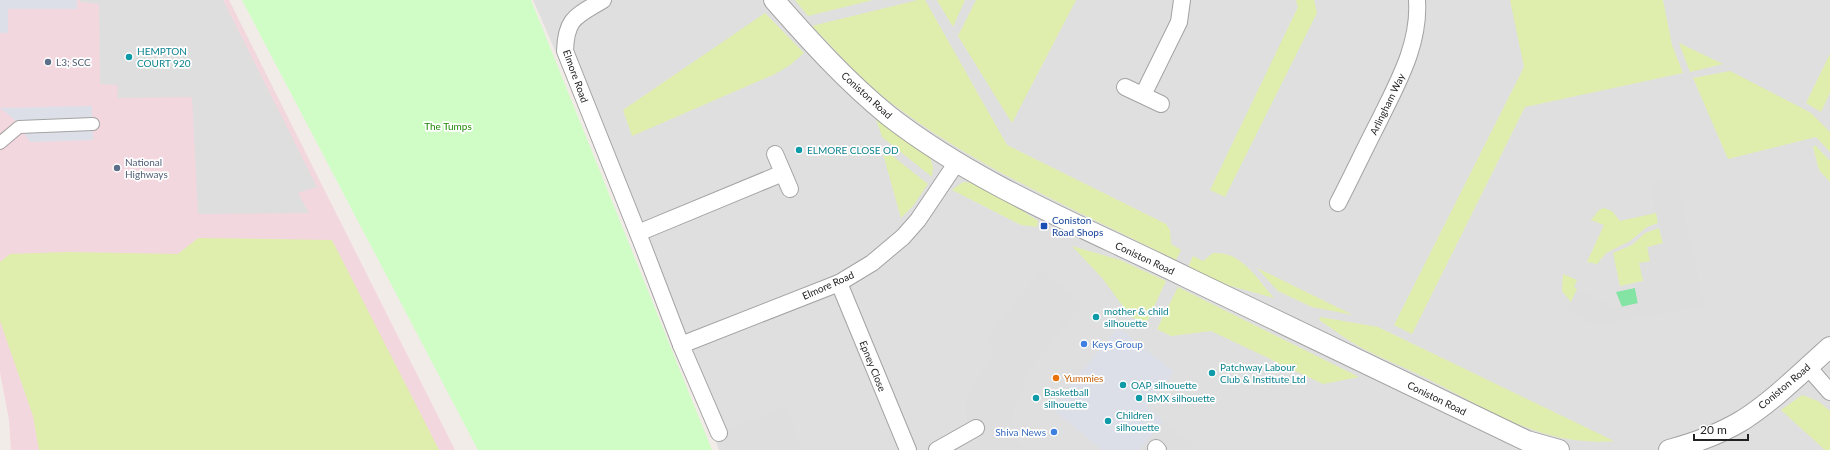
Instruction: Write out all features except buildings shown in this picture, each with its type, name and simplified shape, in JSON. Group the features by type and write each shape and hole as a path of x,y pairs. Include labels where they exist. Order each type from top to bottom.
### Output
{"street":[{"name":"Elmore Road","path":"603,0 573,18 565,34 564,51 638,233 681,345 719,433"},
{"name":"Coniston Road","path":"774,0 818,49 866,97 892,118 957,162 1028,201 1526,445 1559,450"},
{"path":"1143,96 1178,22 1182,0"},
{"name":"Arlingham Way","path":"1338,203 1404,69 1415,38 1418,18 1417,0"},
{"path":"1125,87 1161,104"},
{"path":"0,143 19,127 93,124"},
{"path":"775,154 790,189"},
{"name":"Elmore Road","path":"681,345 839,282 872,263 903,237 918,220 957,162"},
{"path":"638,233 783,173"},
{"name":"Epney Close","path":"839,282 908,450"},
{"name":"Coniston Road","path":"1669,450 1692,444 1743,420 1767,402 1830,347"},
{"path":"1808,366 1830,392"},
{"path":"937,450 976,428"}],"shaded area":[{"path":"0,0 229,0 455,450 11,450 9,420 0,372"},
{"path":"0,0 77,0 77,9 8,9 8,33 0,33"},
{"path":"80,0 223,0 317,187 298,193 309,213 198,214 192,97 117,98 118,85 100,84 99,4 80,2"},
{"path":"533,0 1830,0 1830,450 719,450 652,273"},
{"path":"92,106 93,140 30,142 14,119 0,108"},
{"path":"1677,178 1704,306 1603,324 1588,322 1567,310 1577,289 1616,308 1638,303 1634,283 1643,281 1639,263 1650,261 1647,247 1663,243 1650,184"},
{"path":"1042,270 1082,305 1021,380 1026,385 1014,407 1012,436 1028,450 982,450 975,440 967,421 966,403 973,385 994,354 988,335"},
{"path":"1116,330 1123,331 1174,372 1147,407 1163,421 1139,450 1102,450 1051,408"},
{"path":"785,406 803,450 726,450 719,433"},
{"path":"1163,421 1199,450 1139,450"}],"green space":[{"name":"The Tumps","path":"242,0 531,0 712,450 478,450"},
{"path":"795,0 873,0 808,16"},
{"path":"918,0 925,0 1007,145 1166,224 1170,230 1171,244 1181,250 1176,260 1029,187 957,147 890,102 869,84 812,26"},
{"path":"937,0 965,0 953,27"},
{"path":"976,0 1076,0 1012,123 958,36"},
{"path":"1296,0 1314,0 1317,13 1225,197 1210,190 1298,7"},
{"path":"1510,0 1663,0 1672,45 1683,73 1525,107 1412,334 1394,325 1524,67"},
{"path":"765,13 804,53 790,65 775,74 632,136 623,110"},
{"path":"1679,43 1723,64 1690,72"},
{"path":"1830,54 1830,93 1821,112 1806,103"},
{"path":"1730,71 1811,113 1830,132 1830,152 1816,137 1728,159 1693,78"},
{"path":"873,110 930,157 933,167 932,177 882,137"},
{"path":"1815,145 1830,161 1830,182 1819,170 1813,147"},
{"path":"881,147 928,184 913,206 901,218"},
{"path":"963,182 982,184 1038,221 1037,227 1021,225 952,190"},
{"path":"1604,208 1612,211 1620,221 1656,213 1658,223 1647,227 1630,241 1606,253 1597,264 1587,262 1604,225 1591,220 1599,210"},
{"path":"1659,228 1663,244 1650,261 1643,281 1620,286 1613,253 1632,245 1645,233"},
{"path":"198,238 332,240 439,450 39,450 33,416 0,321 0,262 10,254 67,252 178,254"},
{"path":"1072,246 1120,260 1166,281 1146,324 1130,316 1103,279"},
{"path":"1213,253 1223,254 1241,261 1274,298 1220,283 1188,267 1193,256 1203,261"},
{"path":"1257,268 1353,315 1312,307 1278,291"},
{"path":"1563,274 1577,280 1574,287 1577,289 1571,302 1562,291"},
{"path":"1178,287 1359,377 1323,384 1211,331 1171,336 1157,329"},
{"path":"1635,288 1638,304 1622,307 1616,292"},
{"path":"1320,317 1378,327 1614,441 1588,441 1563,438 1517,424 1428,379 1362,348 1319,320"},
{"path":"1802,395 1818,401 1830,411 1830,450 1825,450 1781,410"}],"place":[{"name":"HEMPTON COURT 920","path":"129,57"},
{"name":"L3; SCC","path":"48,62"},
{"name":"ELMORE CLOSE OD","path":"799,150"},
{"name":"National Highways","path":"117,168"},
{"name":"Coniston Road Shops","path":"1044,226"},
{"name":"mother & child silhouette","path":"1096,317"},
{"name":"Keys Group","path":"1084,344"},
{"name":"Patchway Labour Club & Institute Ltd","path":"1212,373"},
{"name":"Yummies","path":"1056,378"},
{"name":"OAP silhouette","path":"1123,385"},
{"name":"Basketball silhouette","path":"1036,398"},
{"name":"BMX silhouette","path":"1139,398"},
{"name":"Children silhouette","path":"1108,421"},
{"name":"Shiva News","path":"1054,432"}]}
